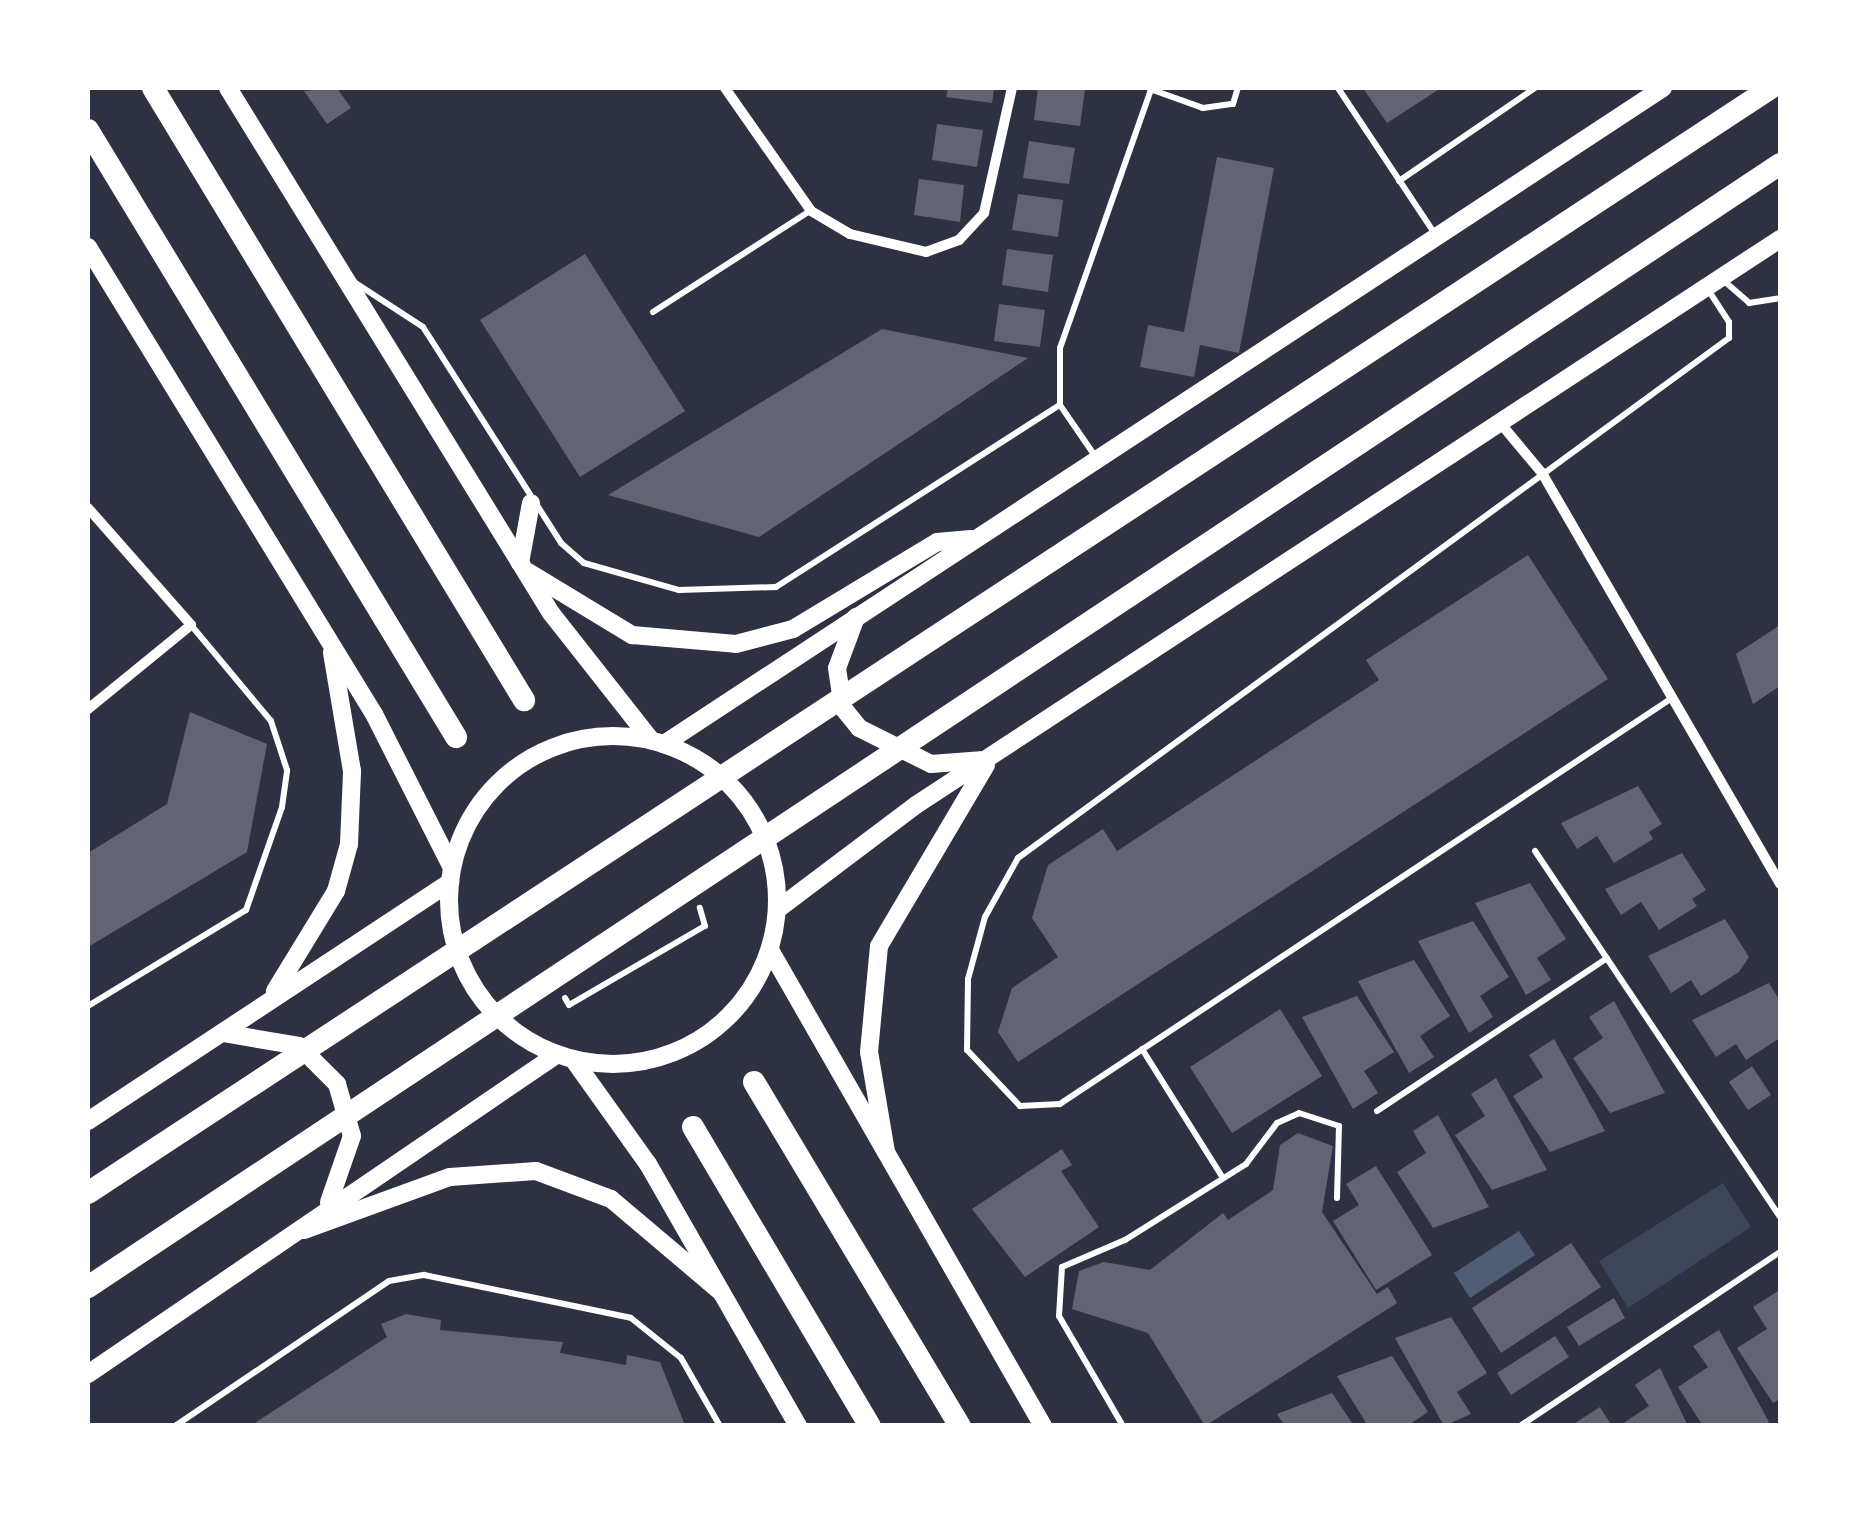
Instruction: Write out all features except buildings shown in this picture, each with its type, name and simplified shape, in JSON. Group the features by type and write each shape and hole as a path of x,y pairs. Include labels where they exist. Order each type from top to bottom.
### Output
{"highway":[{"path":"153,88 524,700"},
{"path":"88,1193 1013,582 1771,88"},
{"path":"88,130 456,737"},
{"path":"88,1288 1780,164"},
{"path":"754,1082 960,1426"},
{"path":"693,1126 870,1426"}],"main road":[{"path":"88,1374 323,1211 565,1057 635,1063 693,1044 741,1004 770,950 778,909 775,866 736,790 657,742 581,658 228,88"},
{"path":"798,1426 720,1290 565,1057 481,998 454,936 451,874 473,812 512,769 564,742 657,742 1663,88"},
{"path":"778,909 990,760 1780,239"},
{"path":"88,247 330,641 451,874"},
{"path":"522,566 531,503"},
{"path":"522,566 632,635 736,644 794,629 937,542 972,539"},
{"path":"856,616 837,668 843,708 860,728 931,764 990,760"},
{"path":"269,1000 336,891 349,844 352,771 330,641"},
{"path":"889,1167 869,1052 879,946 990,760"},
{"path":"88,1120 451,874"},
{"path":"770,950 889,1167 1043,1426"},
{"path":"220,1034 299,1046 337,1084 352,1136 339,1188 323,1211"},
{"path":"289,1235 450,1177 536,1172 612,1199 720,1290"}],"street":[{"path":"728,88 812,210 885,246 926,252 959,240 984,213 1012,88"},
{"path":"1502,424 1542,474 1669,700 1780,884"},
{"path":"88,508 191,625 88,709"}],"lane":[{"path":"1095,456 1060,406 1060,348 1150,89 1202,108 1234,104 1238,88"},
{"path":"1338,88 1437,237"},
{"path":"1399,181 1535,88"},
{"path":"653,312 812,210"},
{"path":"345,277 423,326 531,503 584,563 679,590 750,593 797,577 1060,406"},
{"path":"1715,284 1749,303 1780,298"},
{"path":"1669,700 1142,1049 1047,1106 1020,1106 982,1075 962,1033 968,979 998,885 1054,828 1728,338 1730,322 1715,284"},
{"path":"88,1006 246,910 282,807 287,770 271,720 191,625"},
{"path":"1535,851 1780,1217"},
{"path":"1377,1111 1607,958"},
{"path":"1142,1049 1224,1178"},
{"path":"1123,1426 1058,1316 1055,1283 1075,1256 1125,1240 1224,1178 1287,1116 1330,1116 1341,1133 1338,1198"},
{"path":"1520,1426 1780,1252"},
{"path":"174,1426 388,1281 424,1275 632,1318 681,1358 720,1426"}],"path":[{"path":"560,990 569,1005 705,926 703,912"}],"shaded area":[{"path":"1723,1183 1751,1227 1628,1308 1599,1261"},
{"path":"1519,1231 1535,1255 1470,1298 1454,1273"}]}
